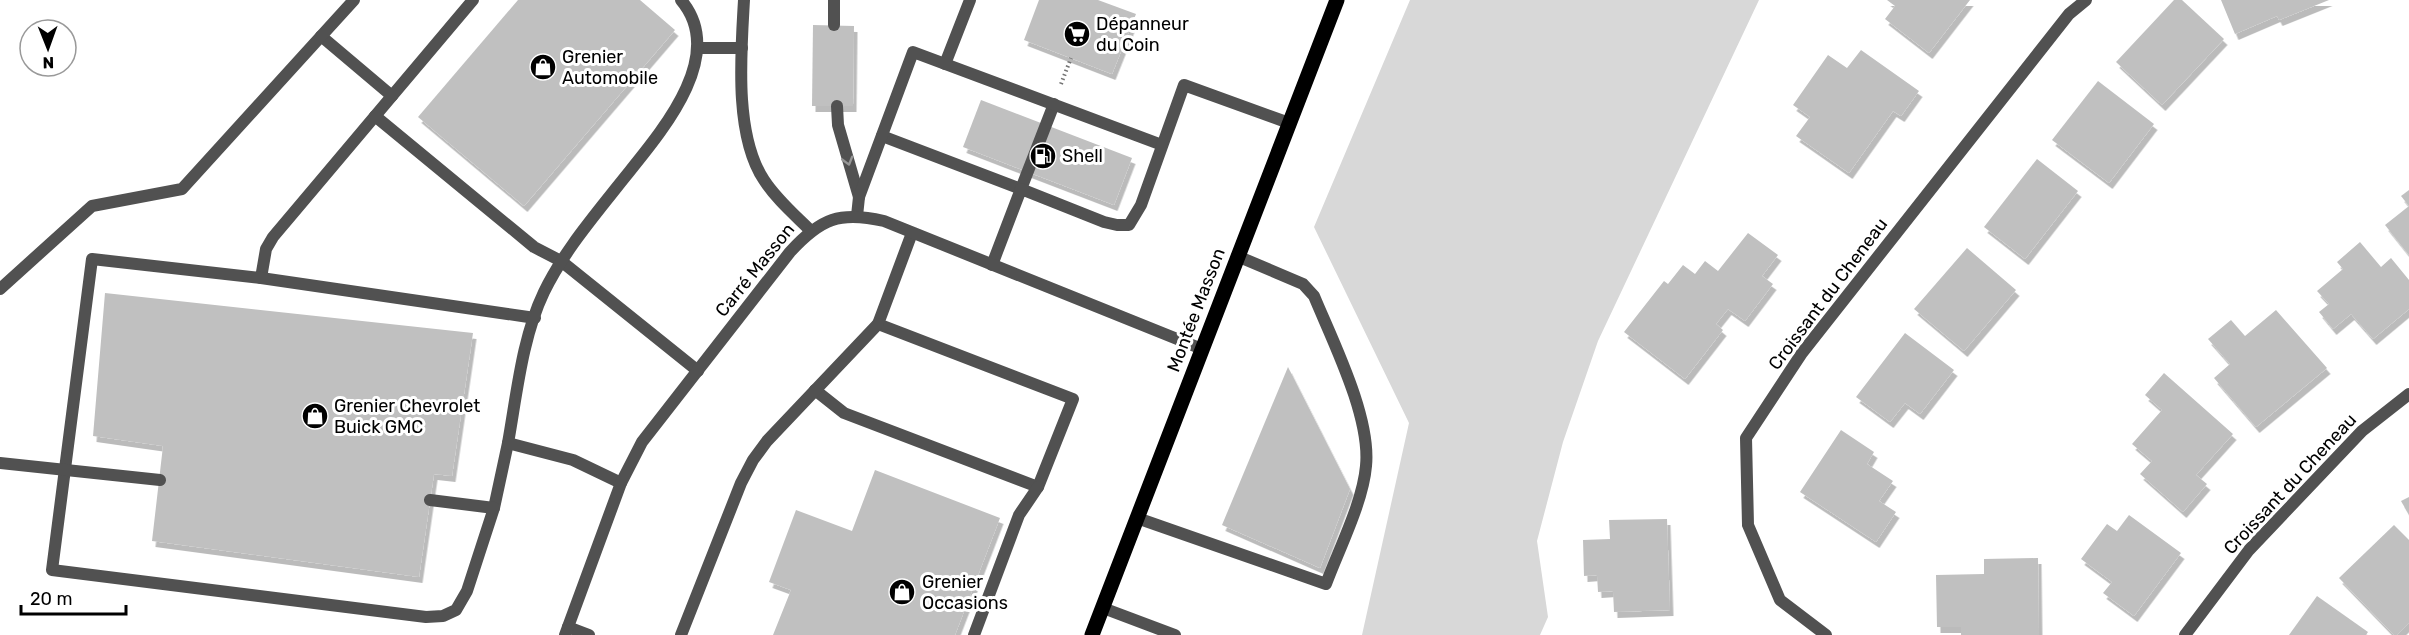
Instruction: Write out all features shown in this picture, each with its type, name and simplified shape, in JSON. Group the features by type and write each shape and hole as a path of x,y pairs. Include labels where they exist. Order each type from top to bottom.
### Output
{"main road":[{"name":"Montée Masson","path":"1092,635 1337,0"}],"street":[{"path":"0,289 92,206 182,189 354,0"},
{"path":"261,278 266,249 273,237 473,0"},
{"path":"535,318 261,278 92,259 52,570 426,617 443,616 456,610 472,576 494,508 535,318 544,293 561,261 666,123 682,98 697,48 696,26 690,11 681,0"},
{"path":"744,0 742,48 745,125 751,156 763,180 778,199 811,231"},
{"path":"834,0 834,26"},
{"path":"945,64 970,0"},
{"name":"Croissant du Cheneau","path":"1826,635 1780,600 1748,525 1746,438 1802,353 2070,14 2086,0"},
{"path":"321,36 392,96"},
{"path":"697,48 742,48"},
{"path":"857,216 859,197 913,52 1162,145"},
{"path":"882,136 1104,222 1129,225 1141,204 1184,85 1289,123"},
{"path":"992,265 1054,104"},
{"path":"837,106 838,125 859,197"},
{"path":"375,116 534,247 561,261 698,371"},
{"name":"Carré Masson","path":"566,631 621,483 642,442 790,252 811,231 832,220 851,215 884,221 1202,349"},
{"path":"681,635 741,483 753,459 767,441 878,324 912,233"},
{"path":"1137,518 1326,584 1363,487 1367,465 1364,430 1355,400 1314,296 1303,284 1237,255"},
{"path":"878,324 1073,399 1038,487 1019,515 974,635"},
{"path":"815,390 844,413 1038,487"},
{"name":"Croissant du Cheneau","path":"2185,635 2249,550 2362,431 2409,394"},
{"path":"508,443 573,460 621,483"},
{"path":"0,463 160,480"},
{"path":"430,500 494,508"},
{"path":"1102,608 1176,635"},
{"path":"566,631 589,635"}],"shaded area":[{"path":"1410,0 1759,0 1598,341 1563,442 1537,541 1548,617 1540,635 1362,635 1409,423 1314,227"}],"building":[{"path":"518,0 640,0 675,30 524,206 418,117"},
{"path":"1039,0 1098,0 1136,14 1112,74 1024,40"},
{"path":"1887,0 1970,0 1929,53 1885,19 1895,6"},
{"path":"2174,0 2182,0 2224,39 2162,105 2116,62"},
{"path":"2221,0 2329,0 2279,20 2277,16 2235,34"},
{"path":"813,25 854,26 853,106 812,106"},
{"path":"1861,50 1919,91 1901,116 1893,111 1849,173 1796,136 1810,117 1793,105 1828,55 1847,68"},
{"path":"2098,81 2154,124 2109,183 2052,140"},
{"path":"981,100 1132,158 1114,205 963,147"},
{"path":"2037,159 2078,191 2025,259 1984,227"},
{"path":"2409,190 2409,206 2401,196"},
{"path":"2409,206 2409,255 2385,225"},
{"path":"1748,233 1778,255 1762,276 1773,284 1745,321 1728,309 1716,324 1723,330 1685,379 1624,332 1664,281 1668,284 1683,265 1695,274 1705,261 1718,271"},
{"path":"2360,242 2381,267 2391,258 2409,280 2409,309 2373,339 2351,314 2333,329 2319,312 2329,304 2317,291 2343,269 2337,262"},
{"path":"1967,248 2016,290 1964,351 1914,309"},
{"path":"105,293 473,333 452,476 434,474 419,577 152,541 163,446 93,436"},
{"path":"2276,310 2327,368 2256,427 2214,378 2230,364 2208,339 2231,320 2245,336"},
{"path":"1905,333 1954,370 1920,414 1905,403 1890,422 1856,397"},
{"path":"1288,367 1350,489 1320,568 1222,525"},
{"path":"2164,373 2233,434 2196,475 2207,484 2183,512 2140,474 2152,461 2132,444 2162,410 2145,395"},
{"path":"1841,430 1874,452 1867,464 1893,481 1879,501 1896,512 1876,542 1800,492"},
{"path":"875,470 1000,518 955,635 773,635 791,590 769,582 796,510 852,531"},
{"path":"2409,497 2409,515 2401,501"},
{"path":"2129,515 2181,553 2134,616 2103,593 2112,582 2081,559 2107,524 2117,531"},
{"path":"1667,519 1670,610 1614,612 1613,591 1598,592 1597,575 1584,576 1583,540 1610,539 1609,520"},
{"path":"2394,525 2409,540 2409,623 2397,635 2394,635 2339,578"},
{"path":"2038,558 2039,635 1961,635 1961,627 1937,627 1936,575 1984,574 1984,559"},
{"path":"2317,596 2368,632 2366,635 2289,635"}],"place":[{"name":"Dépanneur du Coin","path":"1077,34"},
{"name":"Grenier Automobile","path":"543,67"},
{"name":"Shell","path":"1043,156"},
{"name":"Grenier Chevrolet Buick GMC","path":"315,416"},
{"name":"Grenier Occasions","path":"902,592"}]}
